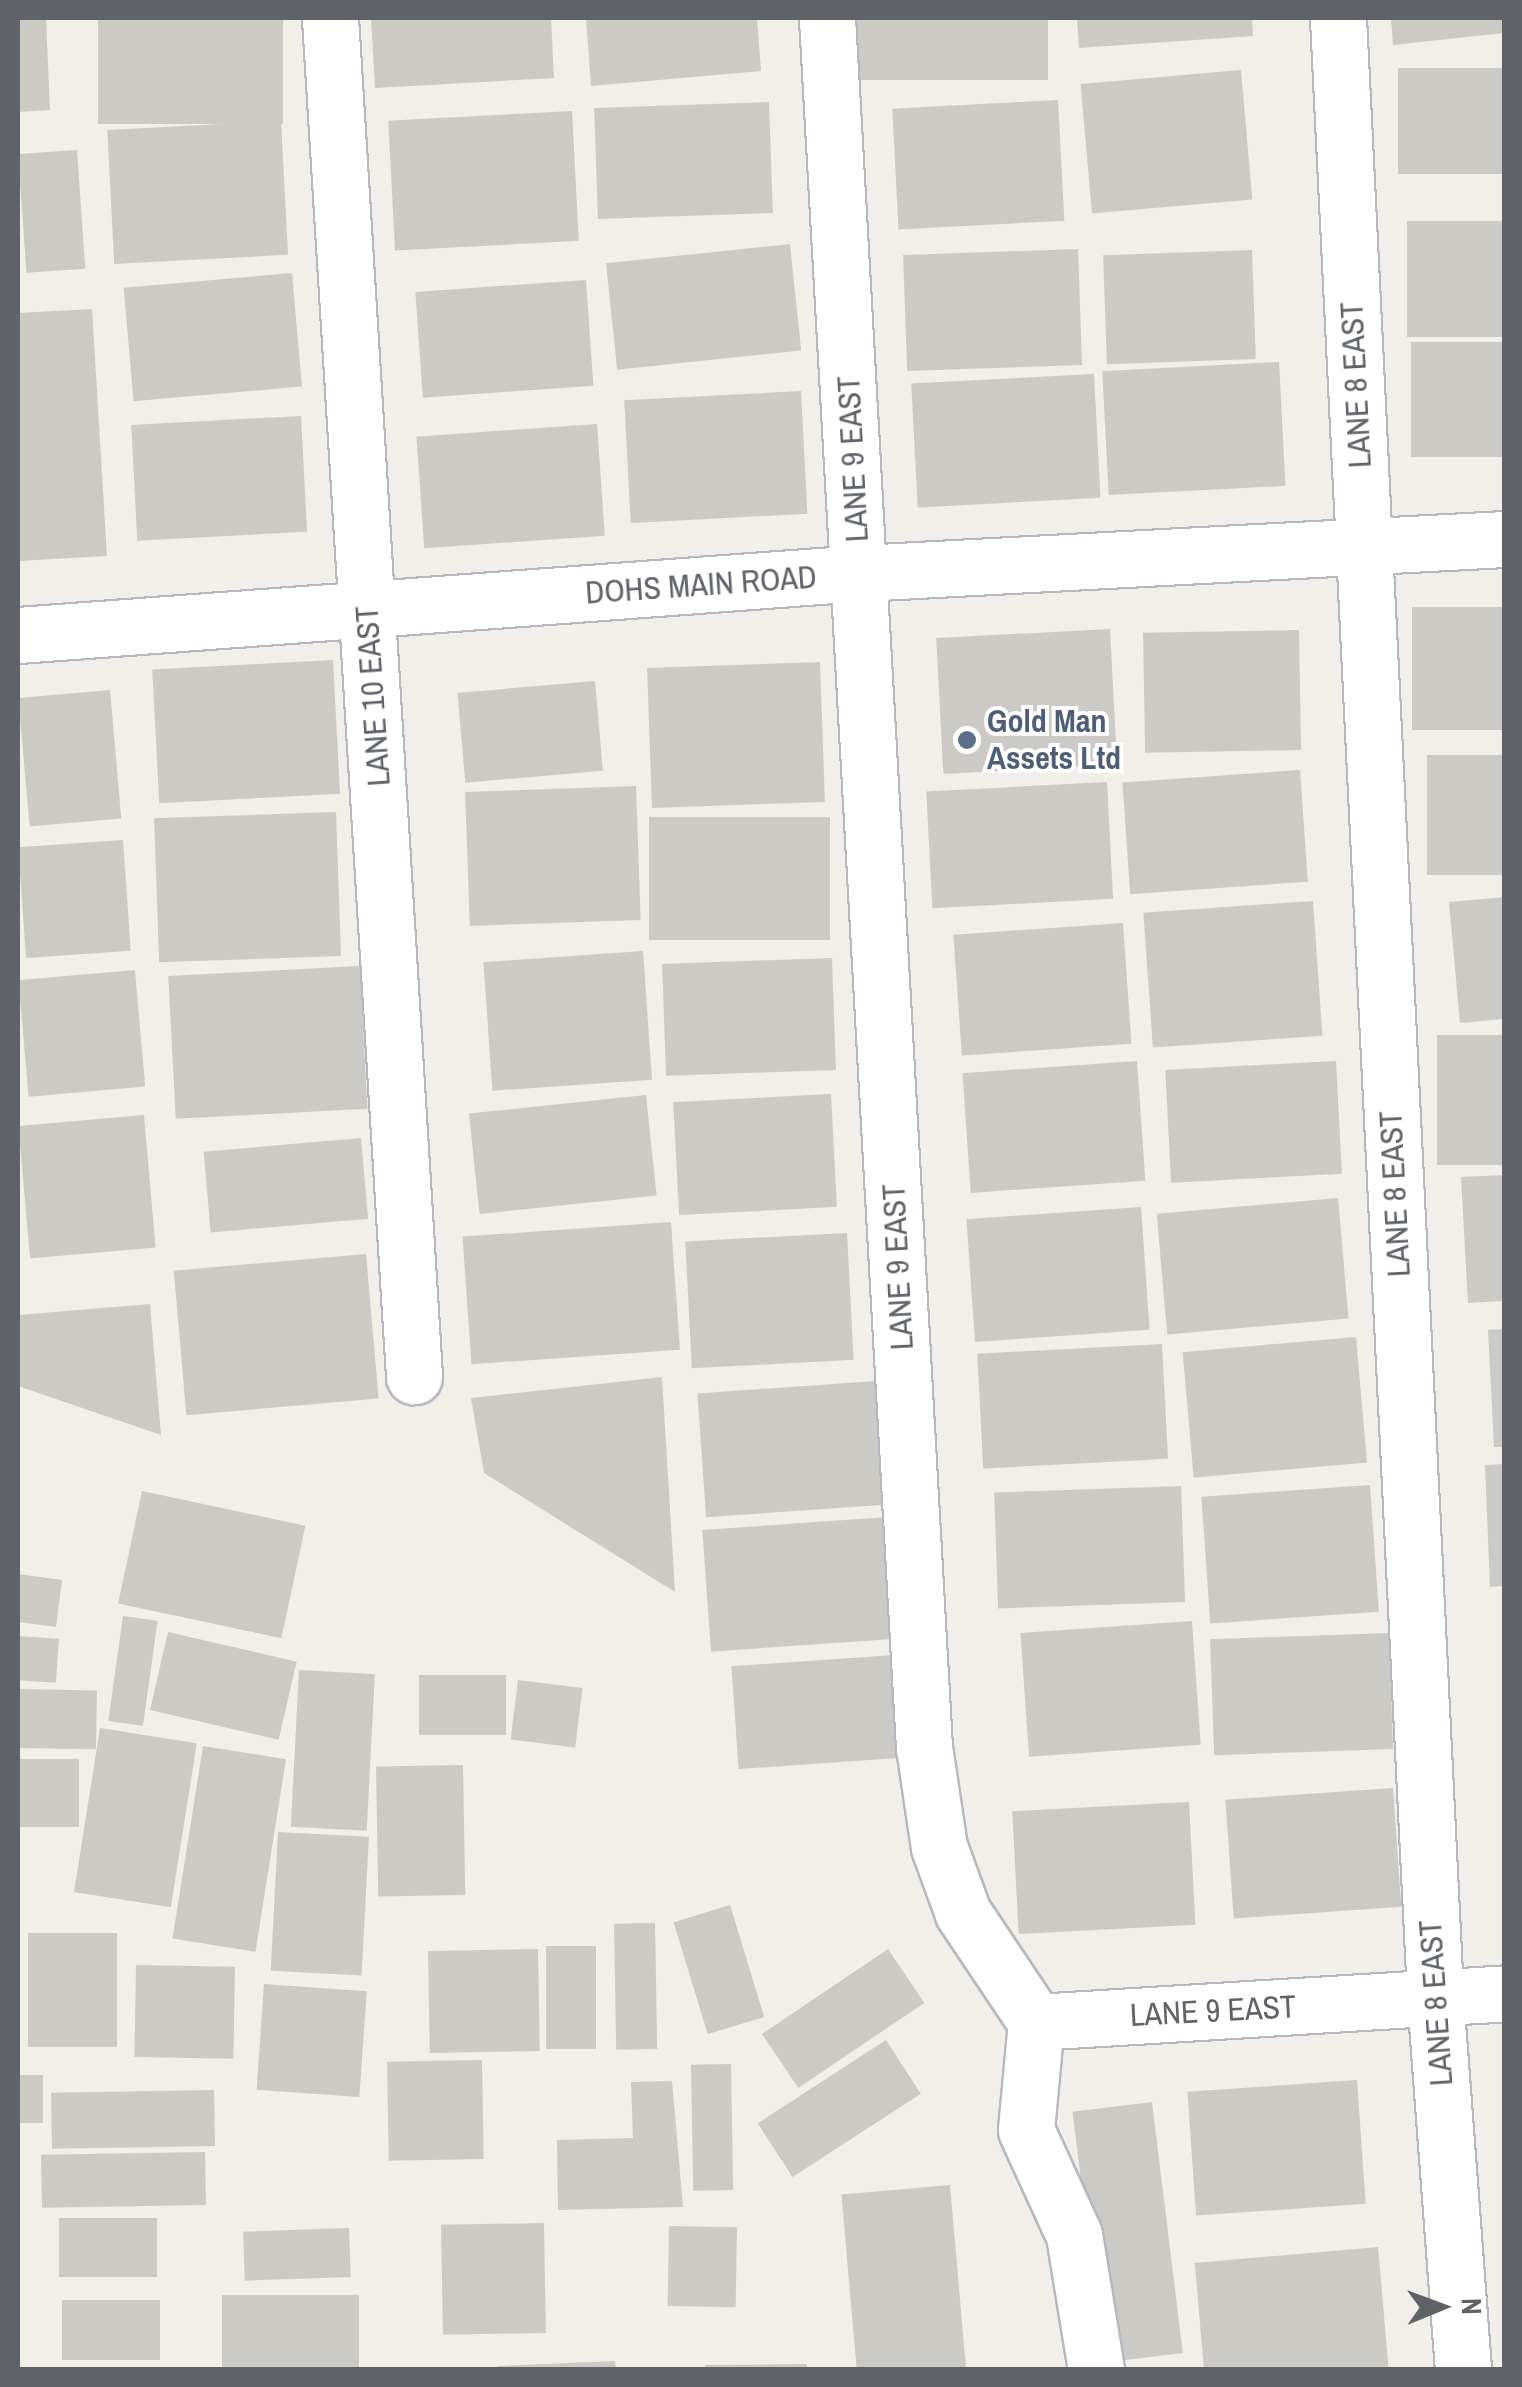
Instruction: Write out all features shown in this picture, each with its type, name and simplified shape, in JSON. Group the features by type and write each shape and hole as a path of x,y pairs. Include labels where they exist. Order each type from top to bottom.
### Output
{"street":[{"name":"LANE 10 EAST","path":"330,18 414,1376"},
{"name":"LANE 9 EAST","path":"827,18 924,1748 939,1847 963,1913 1036,2022 1504,1993"},
{"name":"LANE 8 EAST","path":"1338,18 1435,1997 1463,2370"},
{"name":"DOHS MAIN ROAD","path":"18,635 860,573 1504,540"},
{"path":"1036,2022 1026,2130 1074,2236 1096,2370"}],"building":[{"path":"18,18 46,18 50,110 18,112"},
{"path":"98,18 283,18 283,124 98,124"},
{"path":"371,18 551,18 554,78 375,88"},
{"path":"586,18 757,18 761,71 591,86"},
{"path":"849,18 1048,18 1048,80 849,80"},
{"path":"1077,18 1252,18 1253,36 1079,48"},
{"path":"1391,18 1504,18 1504,33 1393,45"},
{"path":"1398,68 1504,68 1504,174 1398,174"},
{"path":"1241,70 1252,200 1092,214 1081,84"},
{"path":"1058,100 1064,221 899,230 892,109"},
{"path":"769,102 773,213 598,219 594,108"},
{"path":"572,111 579,241 395,250 388,121"},
{"path":"281,121 288,255 114,264 107,130"},
{"path":"77,150 85,269 26,273 18,154"},
{"path":"1407,221 1504,221 1504,337 1407,337"},
{"path":"790,244 801,350 617,370 606,263"},
{"path":"1078,249 1082,365 907,371 903,255"},
{"path":"1252,250 1256,359 1107,364 1103,255"},
{"path":"292,273 302,387 134,401 124,288"},
{"path":"586,280 593,386 423,398 415,292"},
{"path":"92,309 107,556 18,561 18,313"},
{"path":"1411,342 1504,342 1504,457 1411,457"},
{"path":"1279,362 1285,486 1109,495 1102,371"},
{"path":"1094,374 1100,498 918,507 911,384"},
{"path":"801,391 807,514 631,523 624,400"},
{"path":"301,416 307,532 137,541 131,425"},
{"path":"597,424 605,536 424,548 416,437"},
{"path":"1412,607 1504,607 1504,730 1412,730"},
{"path":"1110,629 1117,765 943,774 936,638"},
{"path":"1299,630 1301,750 1145,753 1143,633"},
{"path":"333,660 340,794 159,803 152,669"},
{"path":"820,662 825,802 652,808 647,668"},
{"path":"595,681 603,771 465,783 458,693"},
{"path":"110,690 121,819 30,827 18,698"},
{"path":"1427,755 1504,755 1504,875 1427,875"},
{"path":"1300,770 1308,882 1130,894 1122,782"},
{"path":"1107,782 1113,899 932,908 926,791"},
{"path":"636,786 641,920 470,926 465,792"},
{"path":"336,812 341,956 159,962 154,818"},
{"path":"649,817 830,817 830,940 649,940"},
{"path":"123,840 131,951 26,958 18,847"},
{"path":"1504,897 1504,1019 1460,1023 1449,902"},
{"path":"1313,901 1322,1036 1153,1048 1143,913"},
{"path":"1123,923 1131,1044 962,1056 953,935"},
{"path":"643,951 652,1080 492,1091 483,962"},
{"path":"832,958 836,1070 666,1076 662,964"},
{"path":"360,966 367,1109 176,1119 168,976"},
{"path":"135,970 145,1087 29,1097 18,980"},
{"path":"1437,1035 1504,1035 1504,1165 1437,1165"},
{"path":"1137,1061 1145,1181 971,1193 962,1073"},
{"path":"1336,1061 1342,1174 1171,1183 1165,1070"},
{"path":"831,1094 837,1207 679,1215 673,1102"},
{"path":"646,1095 657,1195 480,1214 469,1114"},
{"path":"144,1115 156,1247 30,1258 18,1126"},
{"path":"361,1138 368,1219 211,1232 204,1152"},
{"path":"1504,1175 1504,1301 1468,1303 1461,1177"},
{"path":"1338,1198 1349,1319 1167,1334 1157,1214"},
{"path":"1141,1207 1150,1330 975,1342 966,1219"},
{"path":"671,1222 680,1350 471,1364 463,1237"},
{"path":"847,1233 854,1360 692,1368 685,1241"},
{"path":"366,1254 379,1398 186,1415 174,1271"},
{"path":"150,1304 161,1435 18,1386 18,1315"},
{"path":"1504,1329 1504,1447 1494,1447 1488,1330"},
{"path":"1356,1337 1367,1463 1194,1478 1183,1352"},
{"path":"1162,1344 1168,1459 983,1469 977,1354"},
{"path":"662,1377 675,1592 484,1473 471,1398"},
{"path":"876,1381 885,1505 706,1517 697,1393"},
{"path":"1504,1464 1504,1586 1490,1587 1485,1465"},
{"path":"1370,1485 1379,1612 1210,1623 1201,1497"},
{"path":"1181,1486 1185,1602 998,1608 994,1493"},
{"path":"142,1491 305,1526 281,1638 118,1603"},
{"path":"888,1517 897,1639 711,1652 702,1530"},
{"path":"18,1574 62,1580 56,1627 18,1622"},
{"path":"123,1616 158,1621 143,1726 108,1721"},
{"path":"1192,1621 1201,1745 1029,1757 1020,1633"},
{"path":"168,1632 297,1662 279,1740 150,1710"},
{"path":"1389,1633 1393,1749 1214,1755 1210,1639"},
{"path":"18,1636 59,1639 56,1683 18,1680"},
{"path":"894,1655 901,1758 739,1769 731,1666"},
{"path":"299,1670 375,1674 367,1831 291,1827"},
{"path":"419,1675 506,1675 506,1735 419,1735"},
{"path":"518,1680 583,1688 575,1747 511,1740"},
{"path":"18,1689 97,1690 96,1749 18,1748"},
{"path":"100,1728 197,1743 171,1907 74,1892"},
{"path":"203,1746 286,1759 255,1952 172,1939"},
{"path":"18,1759 79,1759 79,1827 18,1827"},
{"path":"463,1765 465,1895 378,1896 376,1767"},
{"path":"1393,1788 1401,1907 1234,1918 1225,1800"},
{"path":"1189,1802 1195,1925 1019,1934 1012,1811"},
{"path":"278,1832 369,1837 362,1976 271,1971"},
{"path":"730,1905 764,2017 708,2034 674,1922"},
{"path":"655,1923 657,2049 616,2050 614,1924"},
{"path":"28,1933 117,1933 117,2047 28,2047"},
{"path":"546,1946 596,1946 596,2049 546,2049"},
{"path":"538,1949 540,2051 430,2053 428,1951"},
{"path":"888,1949 924,2003 798,2088 762,2034"},
{"path":"136,1965 235,1967 233,2059 134,2057"},
{"path":"264,1984 367,1991 359,2097 257,2090"},
{"path":"886,2040 921,2094 793,2177 758,2123"},
{"path":"482,2060 484,2159 389,2161 387,2062"},
{"path":"731,2064 733,2190 693,2191 691,2065"},
{"path":"18,2075 43,2075 43,2123 18,2123"},
{"path":"1357,2080 1366,2204 1196,2216 1187,2092"},
{"path":"672,2081 683,2207 558,2210 557,2140 633,2138 631,2082"},
{"path":"214,2090 215,2146 52,2149 51,2093"},
{"path":"1152,2102 1183,2353 1103,2363 1073,2112"},
{"path":"205,2152 206,2205 42,2208 41,2155"},
{"path":"950,2185 966,2370 857,2370 841,2194"},
{"path":"59,2218 157,2218 157,2277 59,2277"},
{"path":"544,2223 546,2333 443,2335 441,2225"},
{"path":"669,2226 737,2227 736,2307 668,2306"},
{"path":"349,2228 351,2277 245,2281 243,2232"},
{"path":"1378,2247 1388,2367 1204,2370 1195,2263"},
{"path":"222,2295 359,2295 359,2370 222,2370"},
{"path":"62,2300 160,2300 160,2360 62,2360"},
{"path":"615,2361 616,2370 497,2370 497,2366"},
{"path":"807,2364 807,2370 705,2370 705,2365"}],"place":[{"name":"Gold Man Assets Ltd","path":"967,740"}]}
